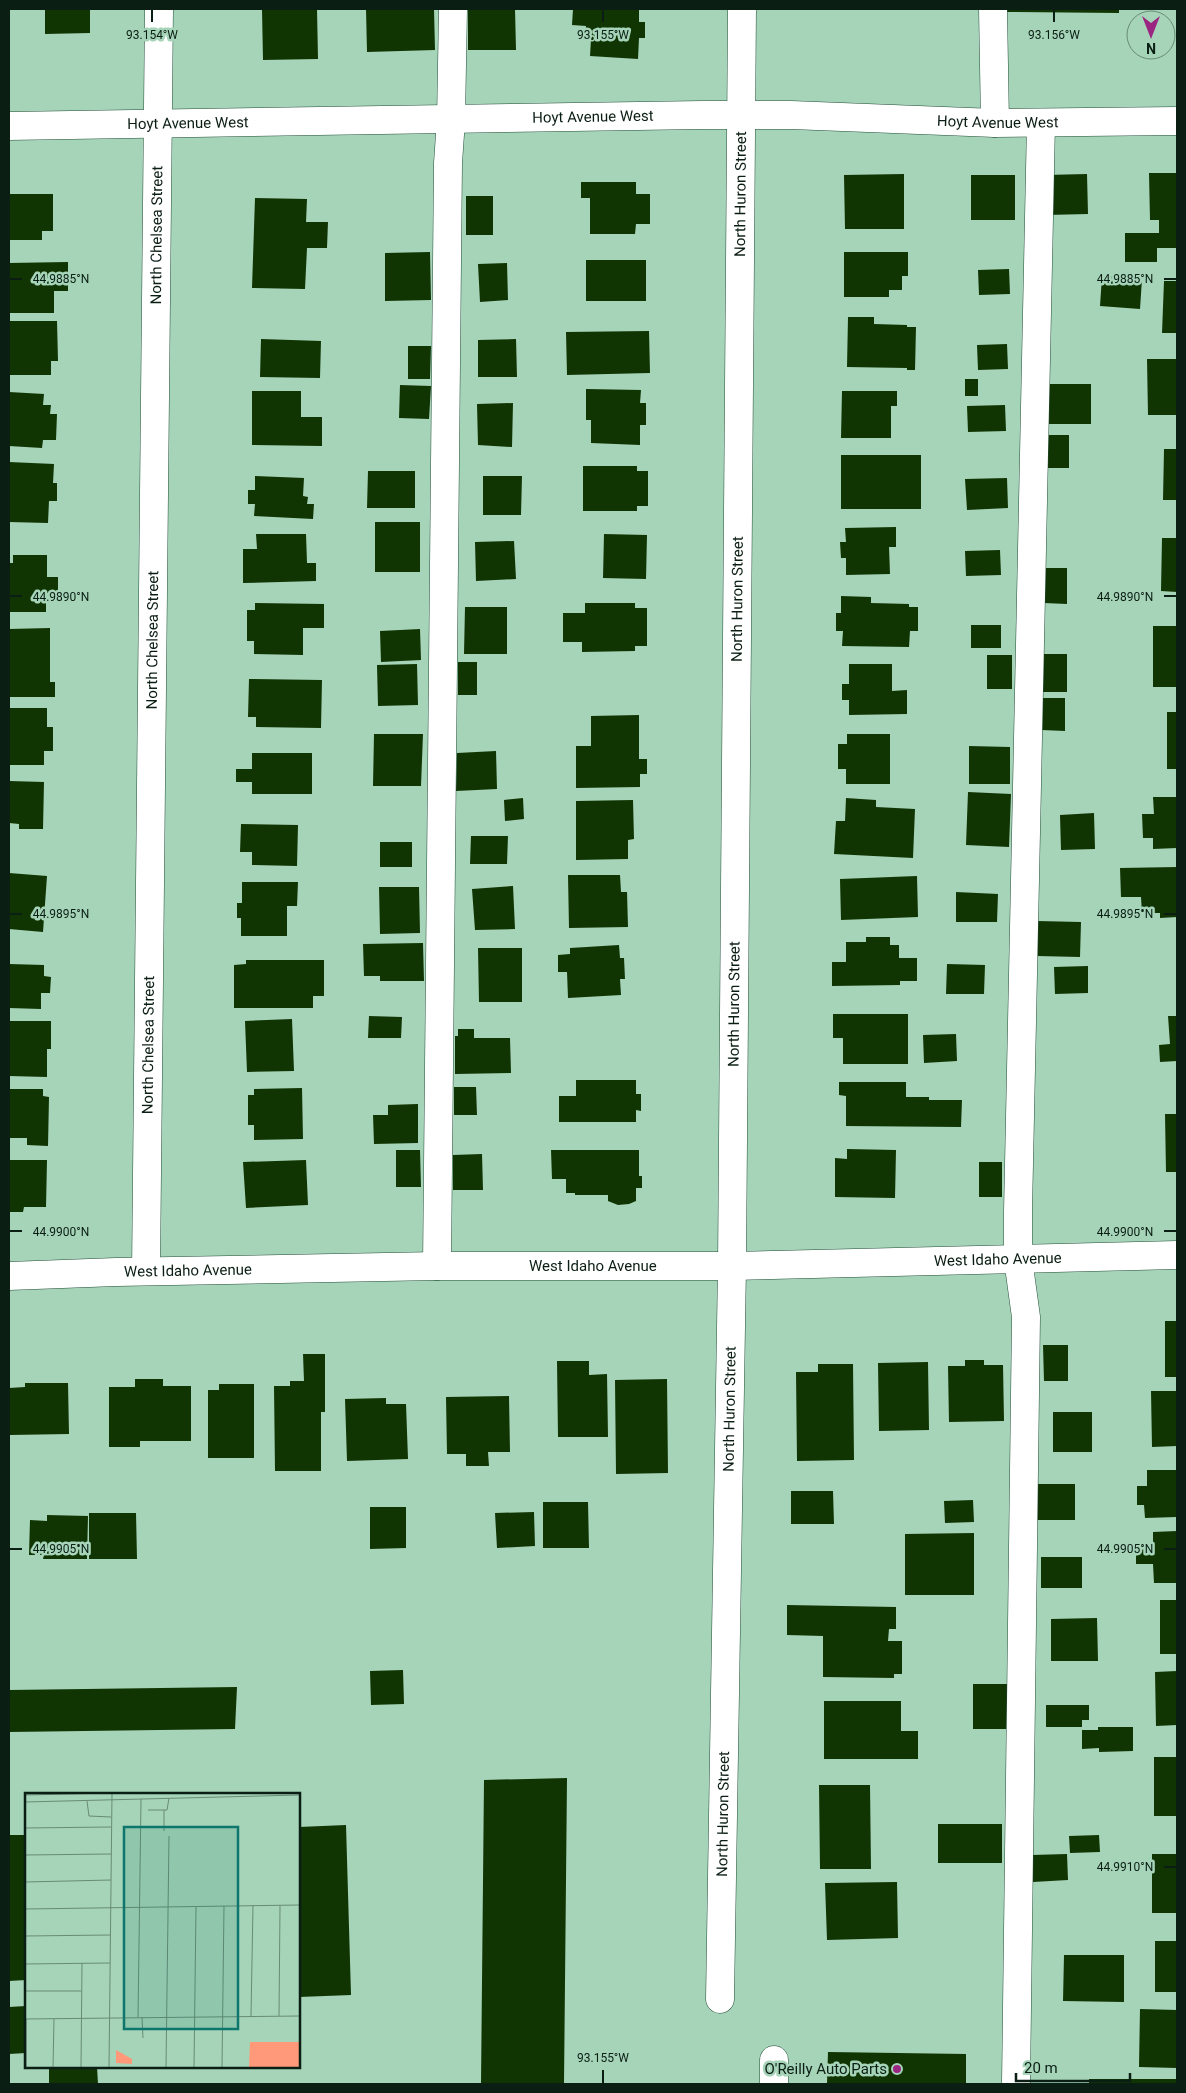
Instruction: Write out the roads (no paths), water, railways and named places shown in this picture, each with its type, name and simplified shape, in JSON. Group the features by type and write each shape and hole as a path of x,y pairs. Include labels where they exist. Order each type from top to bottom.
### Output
{"street":[{"name":"North Chelsea Street","path":"146,1272 159,9"},
{"path":"437,1266 447,183 451,120 453,9"},
{"name":"North Huron Street","path":"720,1999 732,1266 742,9"},
{"path":"993,9 995,123"},
{"name":"Hoyt Avenue West","path":"9,126 792,115 995,123 1177,121"},
{"path":"1016,2084 1026,1317 1018,1259 1041,123"},
{"name":"West Idaho Avenue","path":"9,1276 437,1266 732,1266 1177,1255"}],"place":[{"name":"O'Reilly Auto Parts","path":"897,2069"}]}
